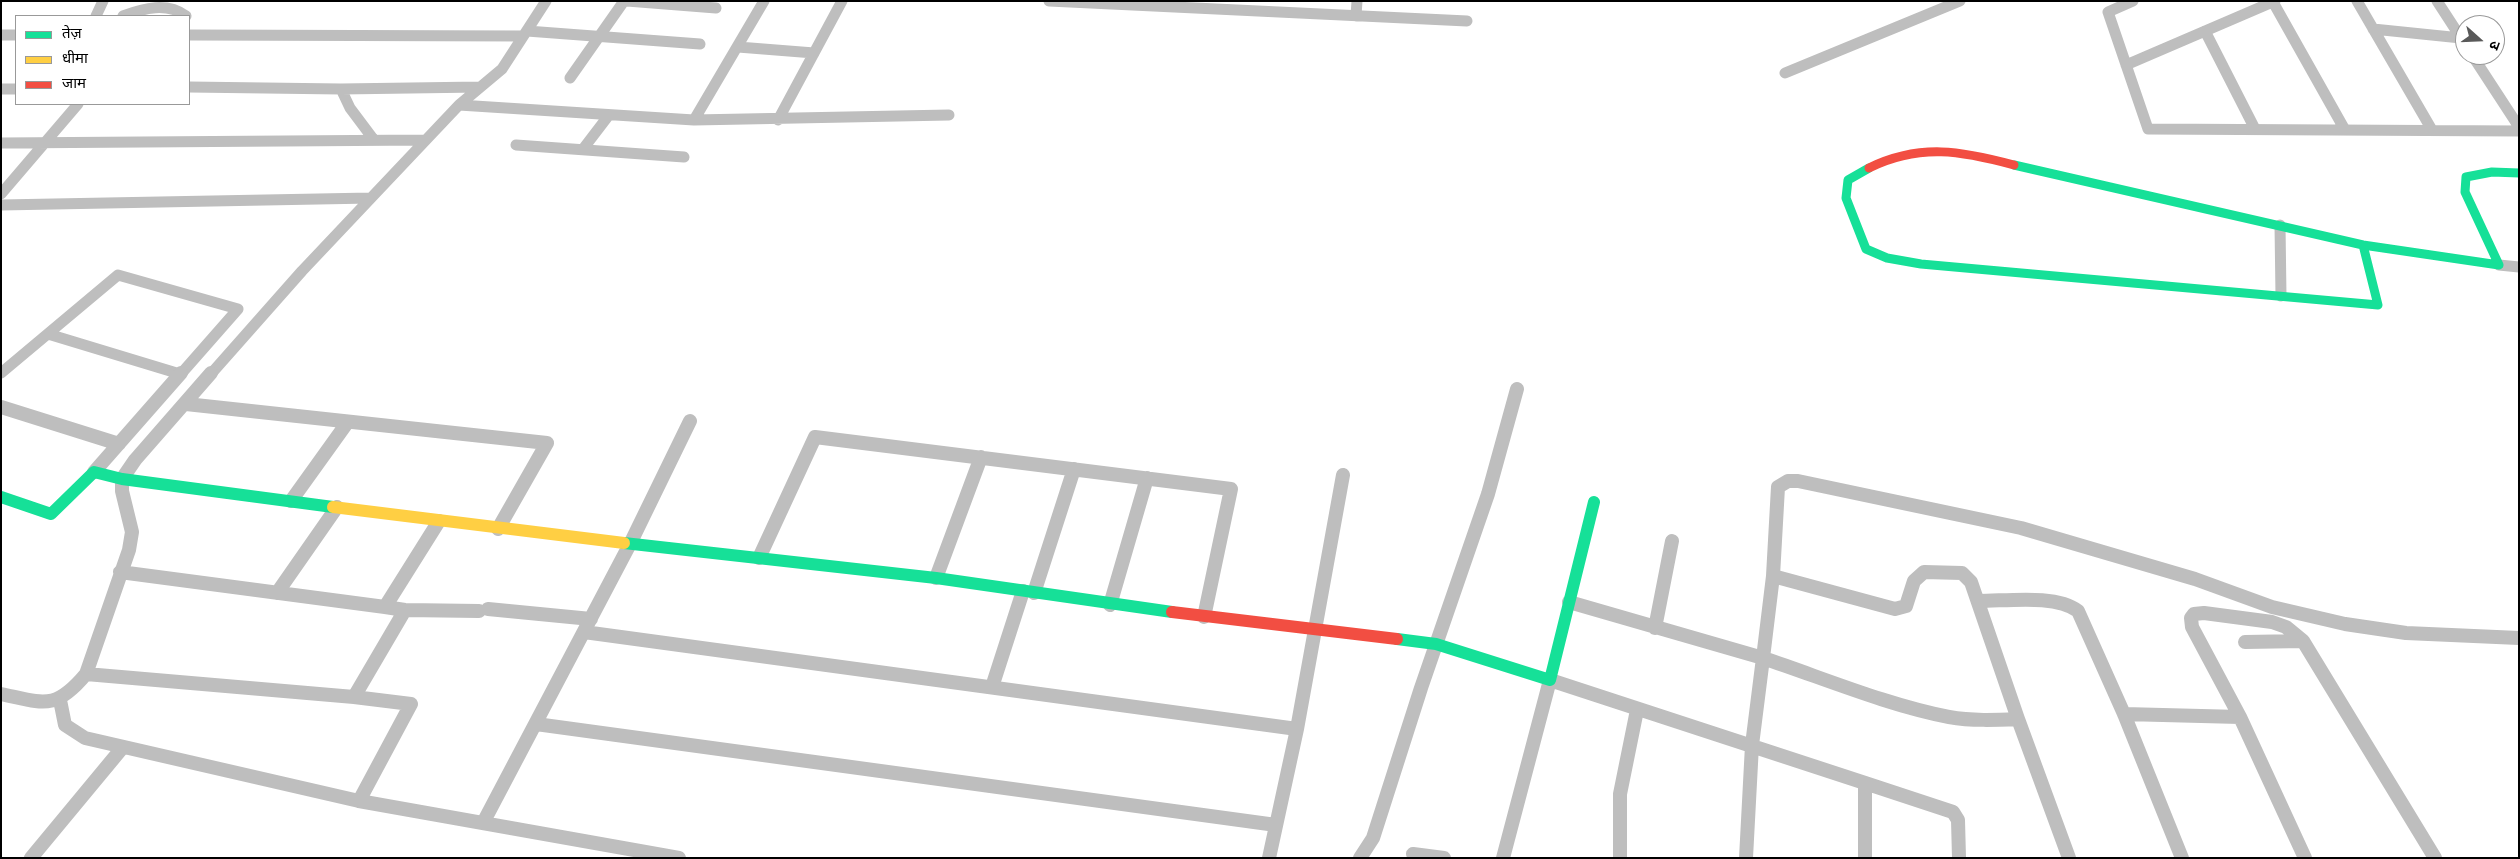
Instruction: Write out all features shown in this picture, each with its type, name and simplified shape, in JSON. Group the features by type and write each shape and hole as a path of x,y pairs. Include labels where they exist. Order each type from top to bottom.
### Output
{"street":[{"path":"96,15 103,1"},
{"path":"4,698 43,704 60,700 75,688 86,674 129,550 132,532 122,491 122,479 135,460 302,272 459,105 502,69 546,1"},
{"path":"570,78 599,35 626,1 716,8"},
{"path":"694,120 764,1"},
{"path":"778,120 842,1"},
{"path":"1049,1 1176,5 1467,21"},
{"path":"1356,16 1357,1"},
{"path":"1785,73 1960,1"},
{"path":"2133,1 2108,12 2148,129 2519,129"},
{"path":"2357,1 2432,130"},
{"path":"2437,1 2455,29"},
{"path":"2126,65 2274,2 2345,130"},
{"path":"127,15 162,5 177,10 184,15"},
{"path":"2373,30 2455,40"},
{"path":"2205,31 2255,129"},
{"path":"1,35 15,35"},
{"path":"190,35 599,35 700,44"},
{"path":"738,47 814,53"},
{"path":"2478,65 2519,129"},
{"path":"190,87 341,89 480,87"},
{"path":"1,89 15,89"},
{"path":"341,89 350,108 374,140"},
{"path":"1,194 77,105"},
{"path":"459,105 694,120 778,120 950,115"},
{"path":"583,149 609,115"},
{"path":"1,142 425,140"},
{"path":"516,145 684,157"},
{"path":"2363,245 2378,305 1921,264 1887,258 1866,249 1846,198 1848,180 1882,162 1928,152 1954,150 2363,245 2519,267"},
{"path":"2499,265 2465,192 2466,177 2492,172 2519,173"},
{"path":"1,205 371,198"},
{"path":"2280,225 2281,296"},
{"path":"1,373 118,275 238,309 94,472 51,514 1,497"},
{"path":"48,334 180,374"},
{"path":"1360,858 1373,838 1436,644 1488,494 1517,389"},
{"path":"186,404 547,443 498,529"},
{"path":"1,406 119,444"},
{"path":"483,823 631,542 690,420"},
{"path":"292,501 347,422"},
{"path":"759,558 815,437 1231,488 1204,617"},
{"path":"936,578 981,457"},
{"path":"992,687 1074,469"},
{"path":"94,472 122,479 498,529 631,542 936,578 1110,605 1436,644 1637,710 1752,745 1953,812 1958,820 1959,858"},
{"path":"1269,858 1297,728 1343,475"},
{"path":"1110,605 1147,478"},
{"path":"1746,858 1752,745 1773,576 1778,487 1788,481 1798,481 2021,528 2195,579 2272,607 2344,624 2406,633 2519,638"},
{"path":"1504,858 1594,502"},
{"path":"277,593 336,507"},
{"path":"385,607 439,521"},
{"path":"1654,628 1672,541"},
{"path":"120,572 405,610 484,610 992,687 1297,728"},
{"path":"1773,576 1881,607 1895,609 1906,606 1914,581 1924,572 1955,572 1967,576 1979,602 2018,719 2069,858"},
{"path":"1979,602 2056,601 2069,604 2078,611 2124,714 2182,858"},
{"path":"1570,602 1654,628 1763,658 1914,708 1950,717 1977,720 2018,719"},
{"path":"354,697 405,610"},
{"path":"2304,858 2240,717 2192,627 2194,614 2204,613 2272,622 2286,627 2303,641 2435,858"},
{"path":"2245,642 2303,641"},
{"path":"86,674 354,697 411,704 359,801"},
{"path":"60,700 65,725 85,738 359,801 679,858"},
{"path":"1620,858 1620,794 1637,710"},
{"path":"2124,714 2240,717"},
{"path":"536,724 1276,825"},
{"path":"31,858 123,747"},
{"path":"1865,783 1865,858"},
{"path":"1413,854 1444,858"}],"traffic: fast":[{"path":"2014,165 2363,245 2499,265 2465,192 2466,177 2492,172 2519,173"},
{"path":"1869,168 1848,180 1846,198 1866,249 1887,258 1921,264 2378,305 2363,245"},
{"path":"1,497 51,514 94,472 122,479 333,507"},
{"path":"1397,639 1436,644 1550,680 1594,502"},
{"path":"624,543 936,578 1172,612"}],"traffic: slow":[{"path":"333,507 624,543"}],"traffic: jam":[{"path":"1869,168 1878,163 1899,157 1943,151 1984,156 2014,165"},
{"path":"1172,612 1397,639"}]}
